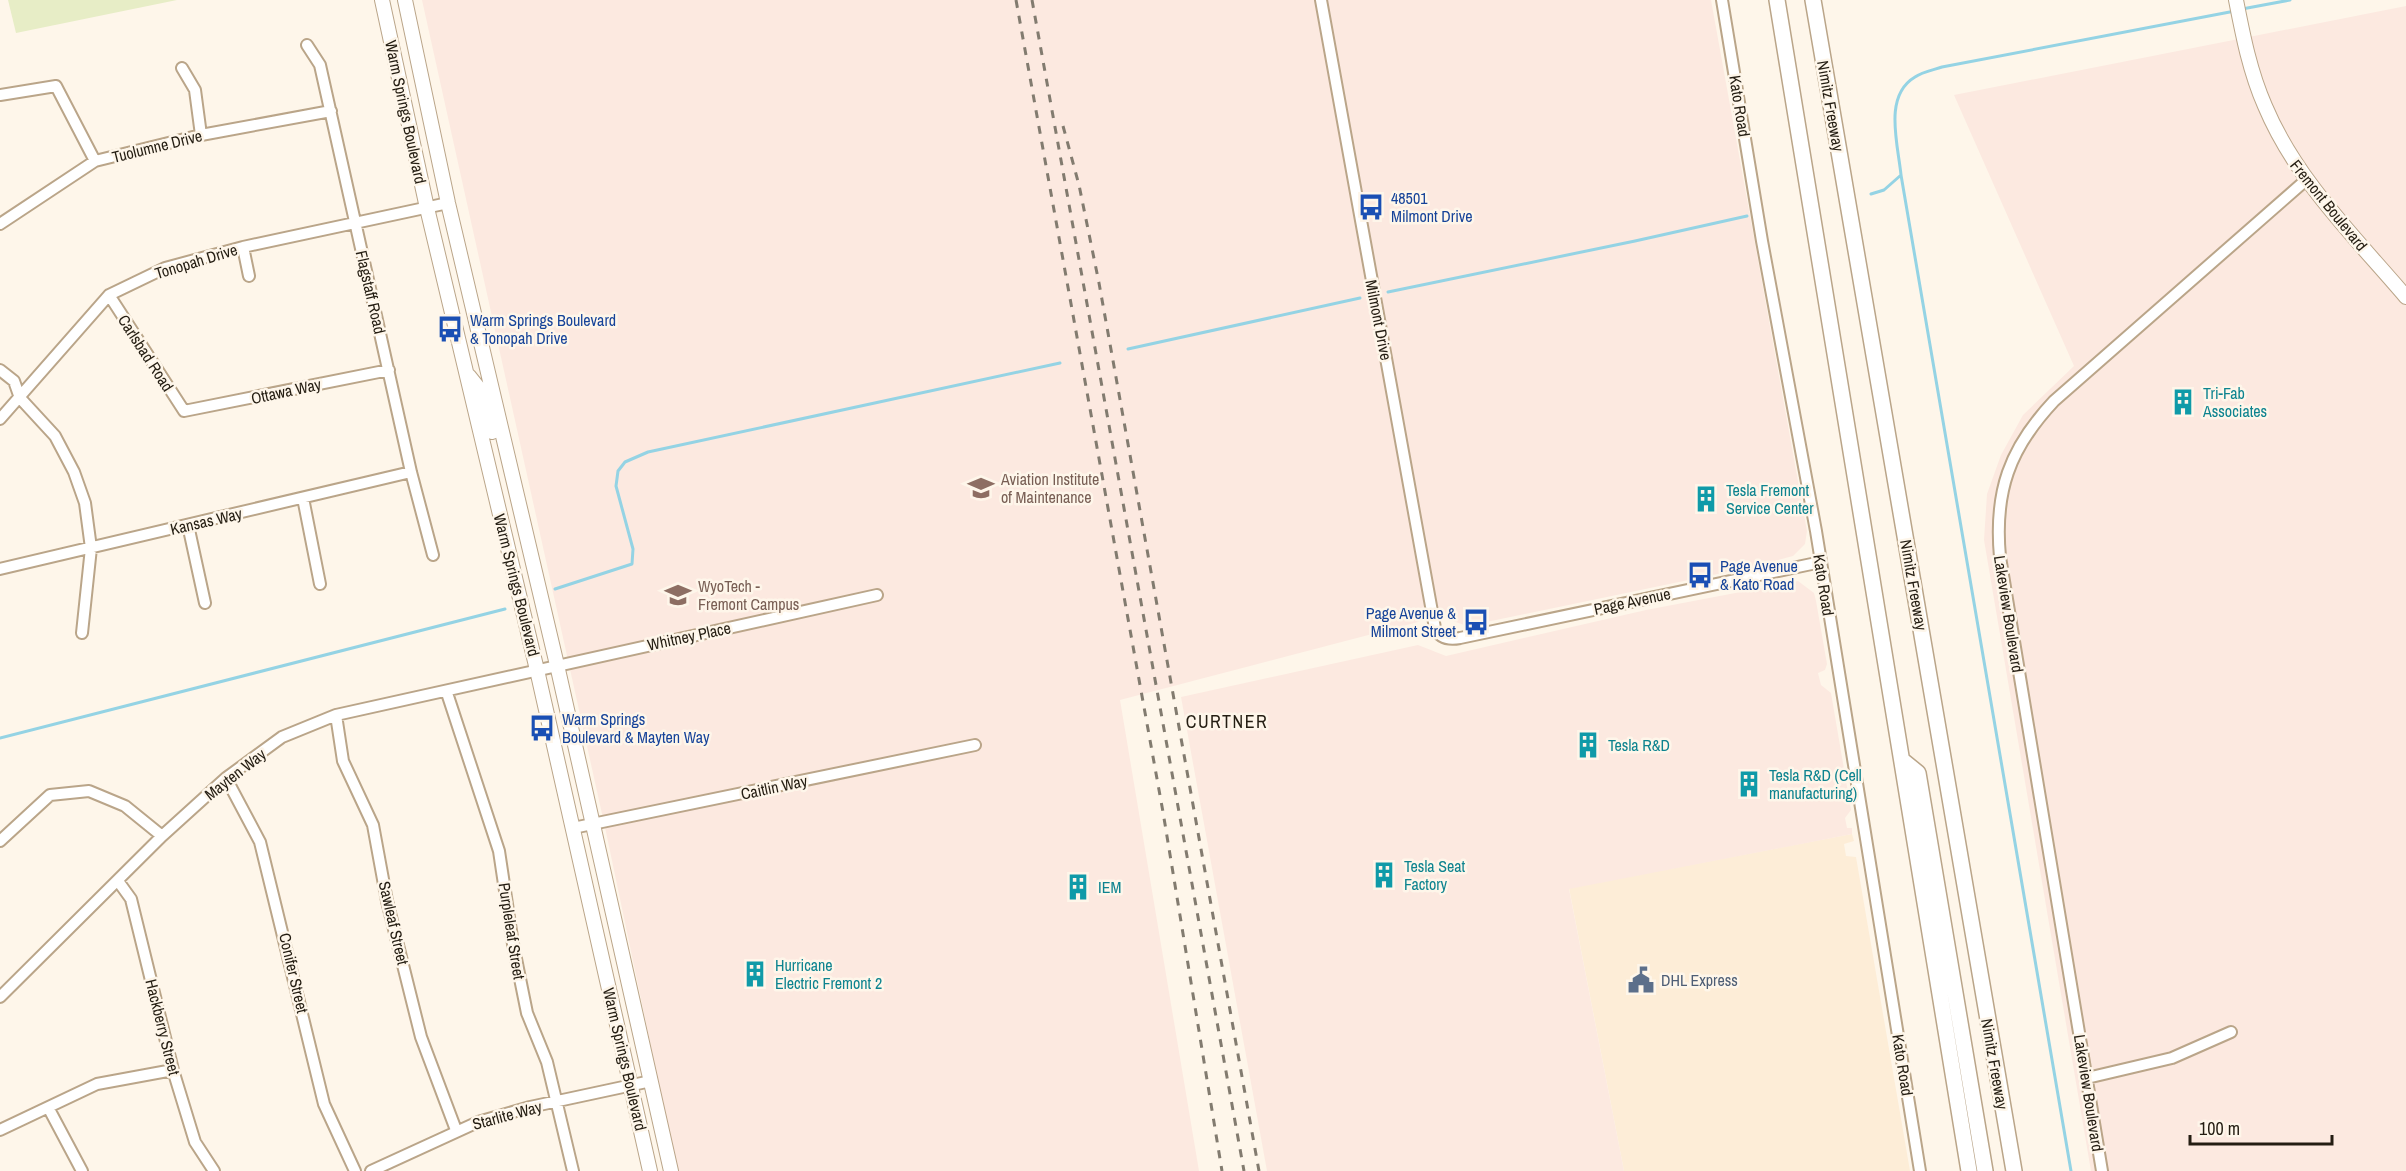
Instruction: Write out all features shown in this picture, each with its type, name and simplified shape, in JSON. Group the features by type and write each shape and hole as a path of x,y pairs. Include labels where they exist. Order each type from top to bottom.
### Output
{"highway":[{"path":"1777,0 1969,1171"},
{"name":"Nimitz Freeway","path":"1813,0 2013,1171"},
{"path":"1902,760 1918,773 1985,1171"}],"main road":[{"name":"Warm Springs Boulevard","path":"382,0 427,208 537,670 650,1171"},
{"name":"Warm Springs Boulevard","path":"405,0 448,203 557,665 671,1171"},
{"name":"Fremont Boulevard","path":"2236,0 2245,43 2265,106 2289,155 2306,180 2406,297"},
{"path":"466,372 481,391 496,445 506,452"}],"street":[{"name":"Milmont Drive","path":"1321,0 1435,628 1443,637"},
{"name":"Kato Road","path":"1722,0 1821,562 1920,1171"},
{"name":"Flagstaff Road","path":"307,45 320,65 411,472 433,555"},
{"path":"182,68 195,90 201,135"},
{"path":"0,95 56,86 95,161"},
{"name":"Tuolumne Drive","path":"0,224 95,161 201,135 331,111"},
{"name":"Lakeview Boulevard","path":"2102,1171 2000,557 1998,513 2002,490 2012,460 2025,434 2054,401 2306,180"},
{"name":"Tonopah Drive","path":"0,419 109,296 165,268 243,247 448,203"},
{"path":"243,247 249,276"},
{"name":"Carlsbad Road","path":"109,296 184,411"},
{"path":"0,370 14,381 20,398 55,436 74,472 85,503 91,548 82,633"},
{"name":"Ottawa Way","path":"184,411 389,370"},
{"name":"Kansas Way","path":"0,569 411,472"},
{"path":"303,498 320,584"},
{"path":"188,525 205,603"},
{"name":"Page Avenue","path":"1443,637 1460,638 1821,562"},
{"name":"Whitney Place","path":"537,670 877,595"},
{"name":"Mayten Way","path":"0,997 162,836 226,778 282,737 336,716 447,693 537,670"},
{"name":"Purpleleaf Street","path":"447,693 499,851 513,944 527,1013 547,1062 573,1171"},
{"name":"Sawleaf Street","path":"336,716 343,761 373,825 387,901 421,1037 456,1130"},
{"name":"Caitlin Way","path":"573,828 975,745"},
{"name":"Conifer Street","path":"226,778 260,842 324,1104 355,1171"},
{"path":"0,841 50,795 89,791 125,806 162,836"},
{"name":"Hackberry Street","path":"118,881 131,899 172,1070 195,1142 214,1171"},
{"path":"2087,1078 2172,1058 2231,1032"},
{"path":"0,1130 49,1109 97,1084 172,1070"},
{"name":"Starlite Way","path":"371,1171 456,1130 501,1115 651,1082"},
{"path":"49,1109 82,1171"}],"shaded area":[{"path":"422,0 1711,0 1807,531 1805,544 1793,556 1751,567 1467,626 1450,620 1443,609 1425,612 1424,619 1418,622 1120,700 1199,1171 677,1171 606,832"},
{"path":"2406,6 2406,1171 2091,1171 1984,540 1987,494 2001,455 2023,415 2074,366 1954,95"},
{"path":"1798,581 1814,593 1816,601 1827,664 1825,670 1818,673 1821,685 1831,693 1851,810 1845,818 1847,828 1852,828 1852,834 1569,889 1624,1171 1267,1171 1181,697 1418,645 1446,656 1646,610"},
{"path":"1852,834 1854,841 1844,844 1846,856 1856,857 1910,1171 1624,1171 1569,888"}],"green space":[{"path":"8,0 177,0 16,33"}],"waterway":[{"path":"2242,9 2290,0"},
{"path":"2071,1171 1901,175 1895,122 1896,108 1905,85 1924,72 2235,11"},
{"path":"1871,194 1884,190 1901,175"},
{"path":"1388,292 1747,216"},
{"path":"1128,349 1360,298"},
{"path":"555,589 632,564 633,549 616,486 618,471 625,462 648,452 1060,363"},
{"path":"0,738 505,609"}],"railway":[{"path":"1016,0 1163,812 1222,1171"},
{"path":"1032,0 1244,1171"},
{"path":"1063,126 1079,185 1099,283 1259,1171"}],"place":[{"name":"48501 Milmont Drive","path":"1371,207"},
{"name":"Warm Springs Boulevard & Tonopah Drive","path":"450,329"},
{"name":"Tri-Fab Associates","path":"2183,402"},
{"name":"Aviation Institute of Maintenance","path":"981,488"},
{"name":"Tesla Fremont Service Center","path":"1706,499"},
{"name":"Page Avenue & Kato Road","path":"1700,575"},
{"name":"WyoTech - Fremont Campus","path":"678,595"},
{"name":"Page Avenue & Milmont Street","path":"1476,622"},
{"name":"Warm Springs Boulevard & Mayten Way","path":"542,728"},
{"name":"Tesla R&D","path":"1588,745"},
{"name":"Tesla R&D (Cell manufacturing)","path":"1749,784"},
{"name":"Tesla Seat Factory","path":"1384,875"},
{"name":"IEM","path":"1078,887"},
{"name":"Hurricane Electric Fremont 2","path":"755,974"},
{"name":"DHL Express","path":"1641,980"}],"district":[{"name":"CURTNER","path":"1227,721"}]}
